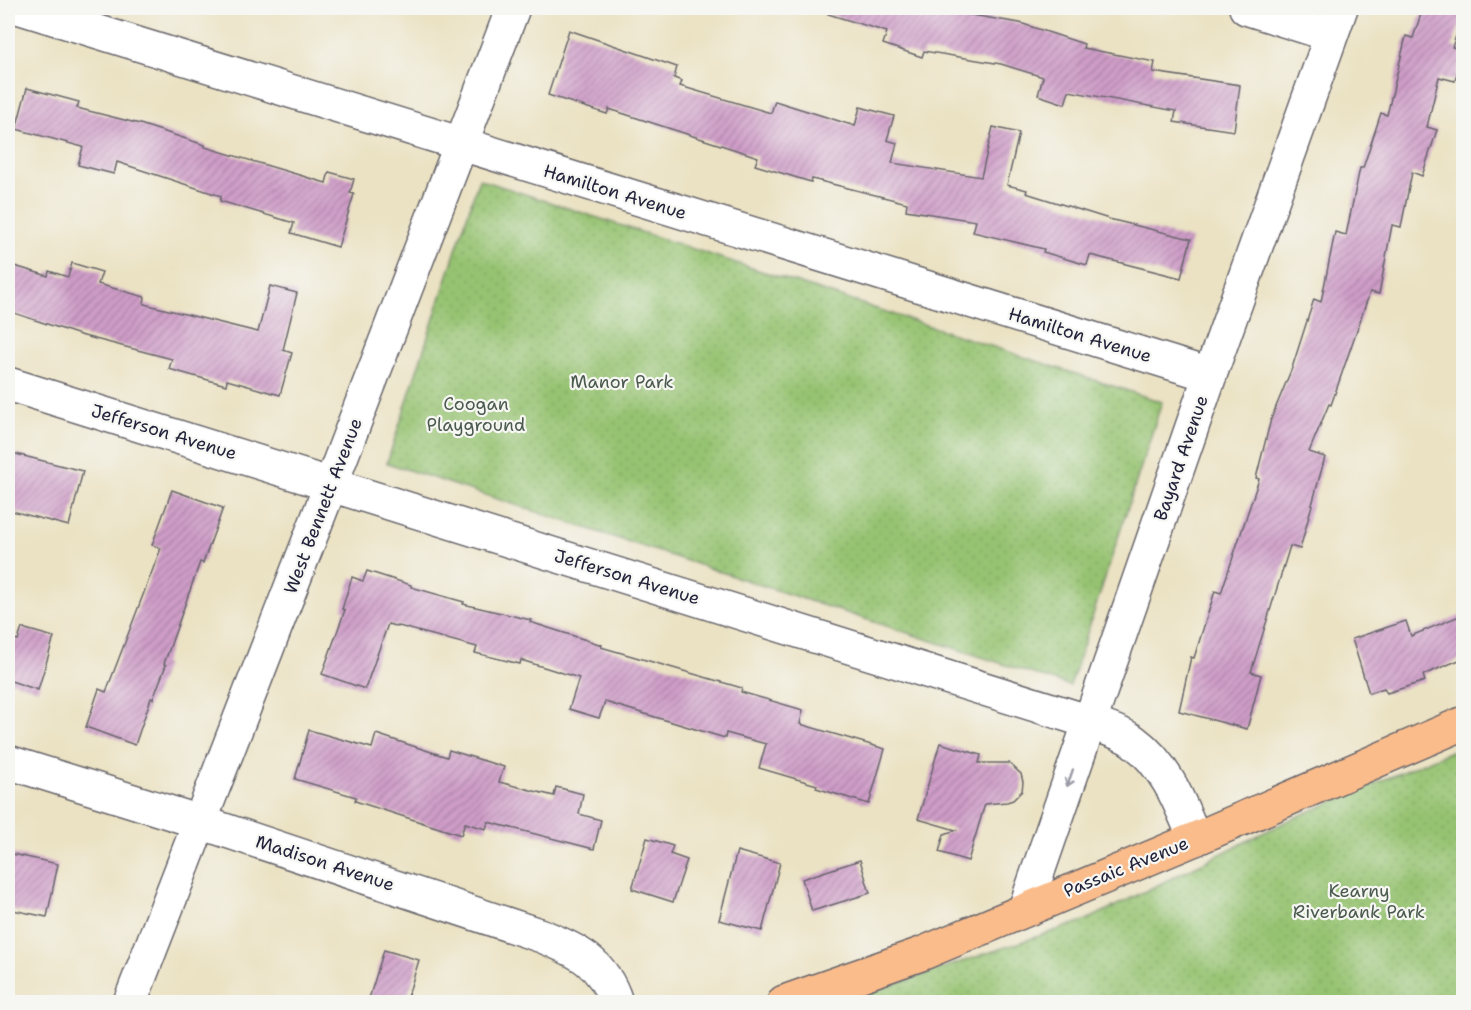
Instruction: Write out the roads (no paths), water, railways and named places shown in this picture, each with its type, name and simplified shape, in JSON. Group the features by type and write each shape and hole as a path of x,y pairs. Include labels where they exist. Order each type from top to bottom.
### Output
{"main road":[{"name":"Passaic Avenue","path":"784,1002 921,954 1464,723"}],"street":[{"name":"Hamilton Avenue","path":"21,8 1210,375"},
{"name":"West Bennett Avenue","path":"129,1002 201,822 513,8"},
{"path":"1246,8 1336,21"},
{"name":"Bayard Avenue","path":"1025,909 1210,375 1336,21"},
{"name":"Jefferson Avenue","path":"8,384 1090,722 1132,740 1157,763 1175,793 1195,839"},
{"name":"Madison Avenue","path":"8,762 201,822 573,948 599,969 616,1002"}],"park label":[{"name":"Manor Park","path":"622,382"},
{"name":"Coogan Playground","path":"476,414"},
{"name":"Kearny Riverbank Park","path":"1359,901"}]}
